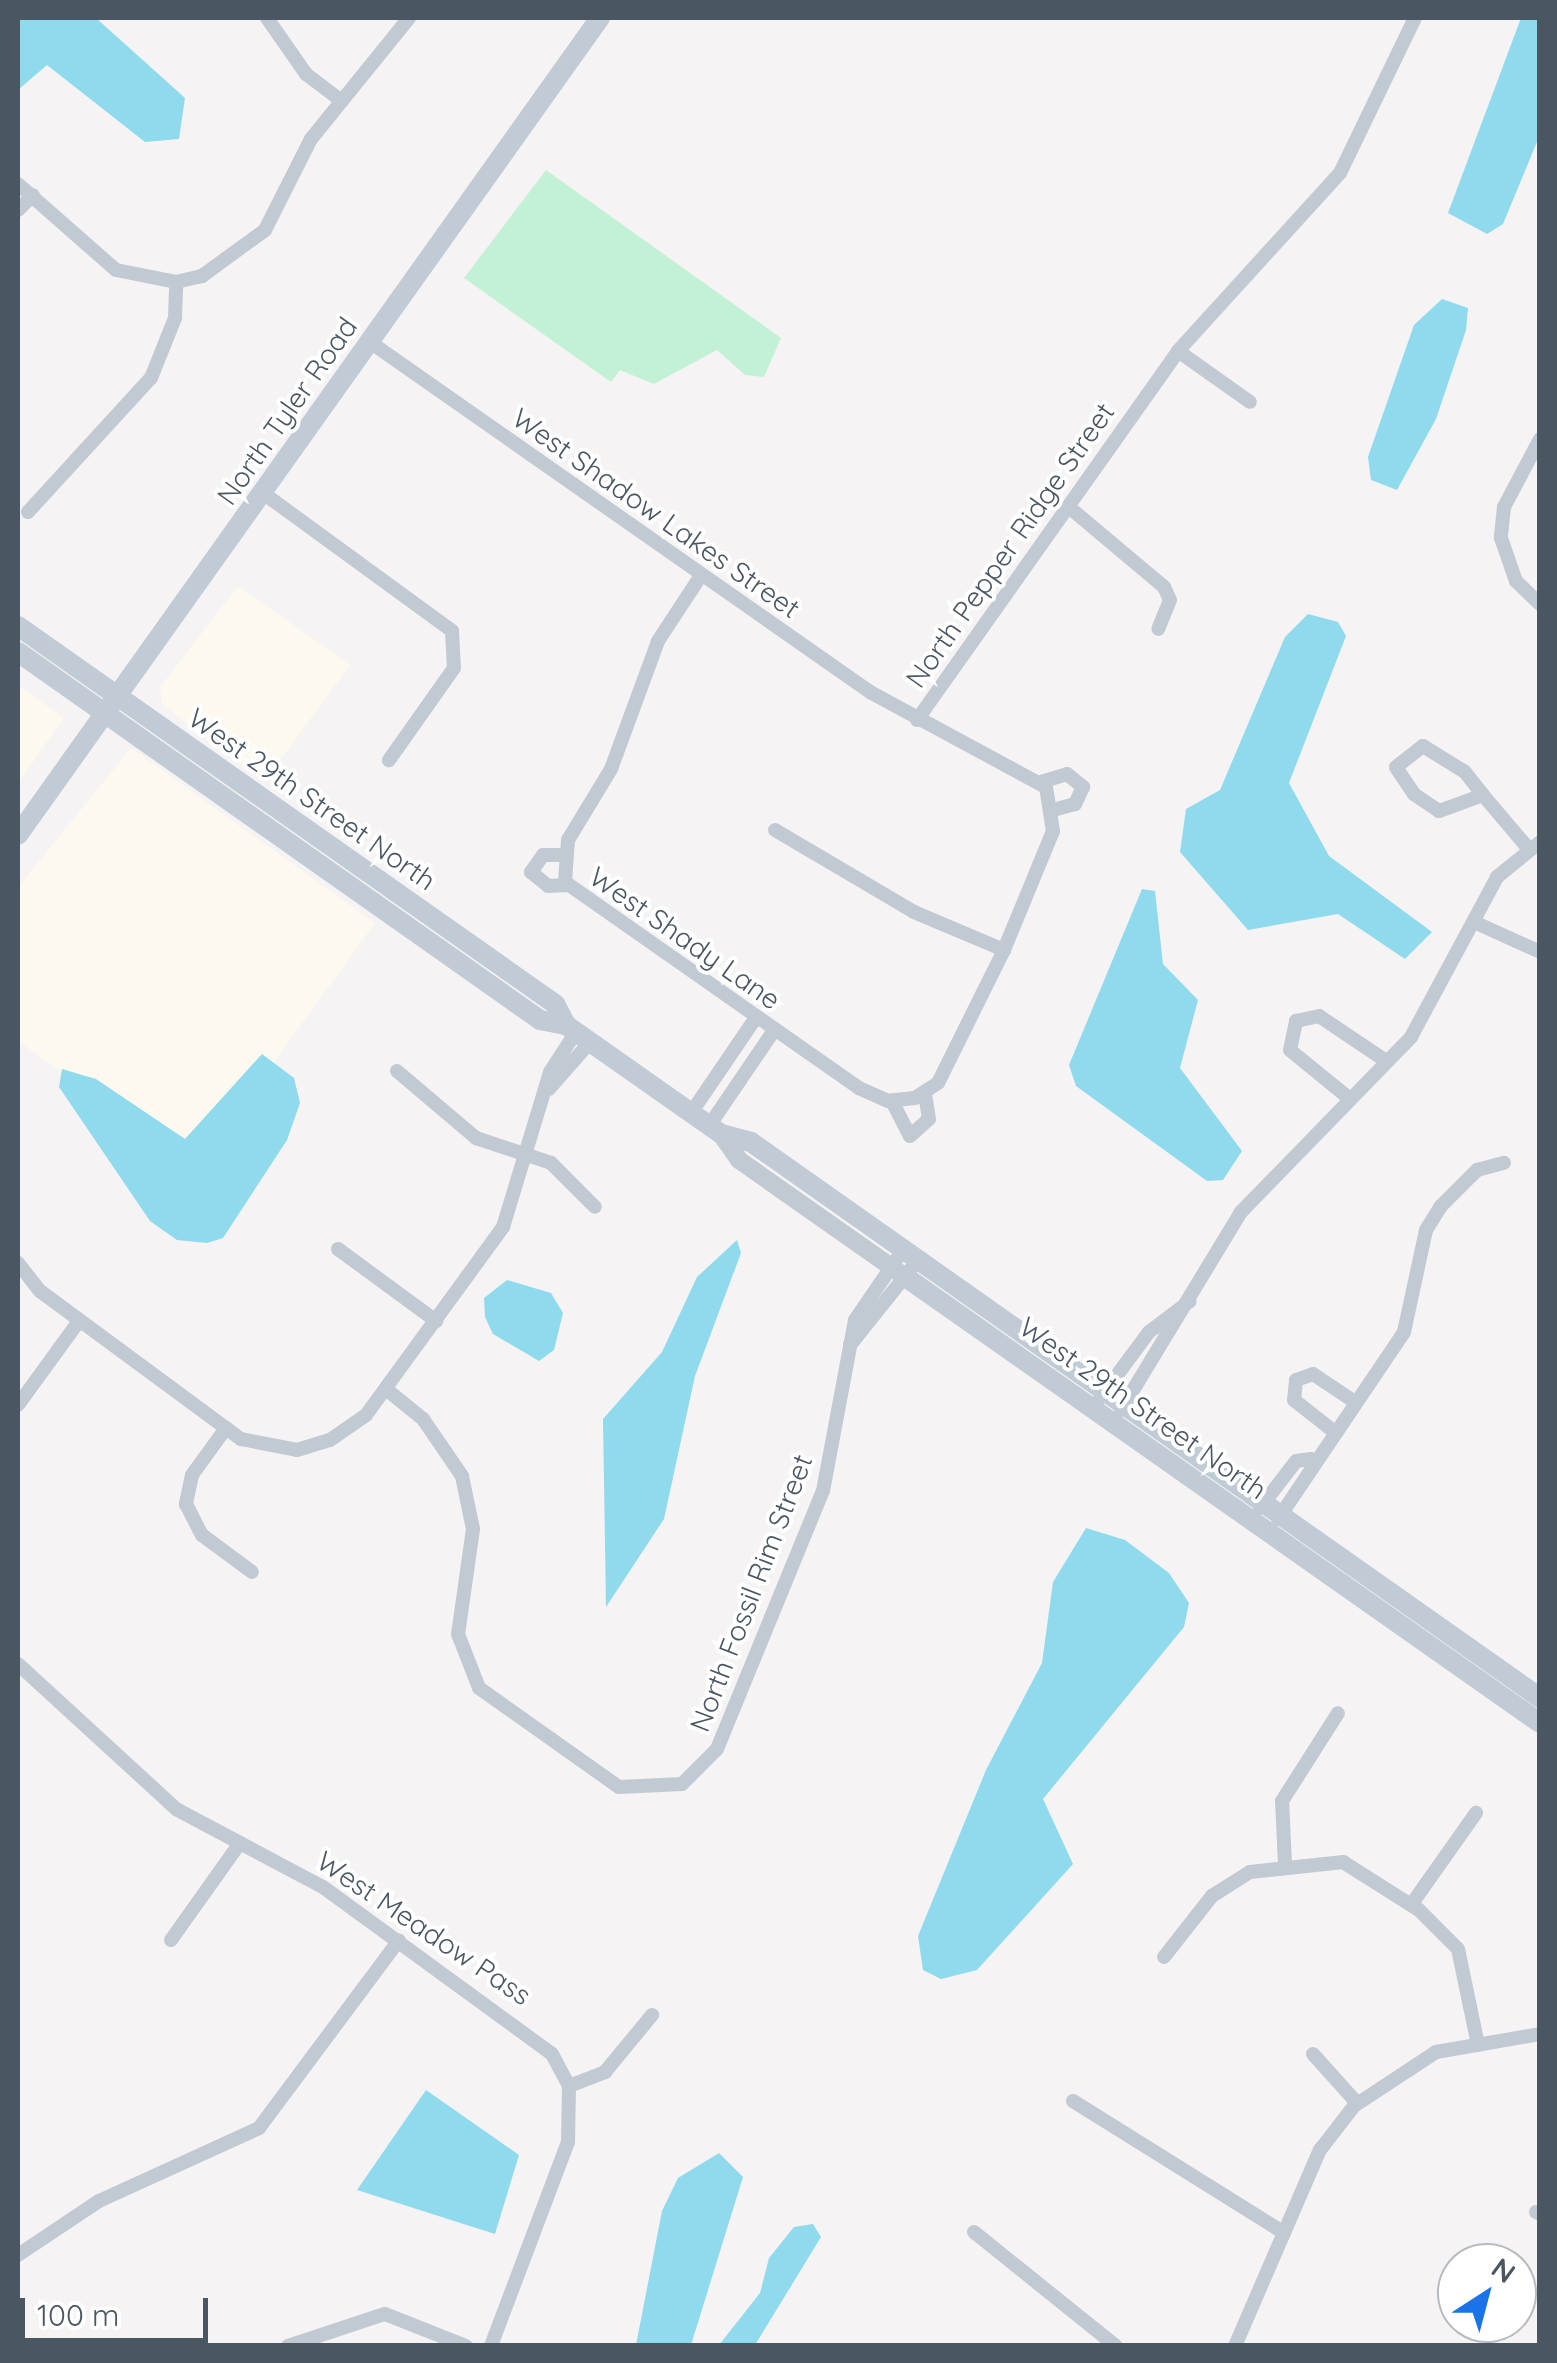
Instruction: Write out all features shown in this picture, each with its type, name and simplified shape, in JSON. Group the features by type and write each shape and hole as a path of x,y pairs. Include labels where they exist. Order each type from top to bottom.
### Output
{"main road":[{"name":"North Tyler Road","path":"18,835 600,18"},
{"name":"West 29th Street North","path":"18,626 118,695 323,853"},
{"name":"West 29th Street North","path":"18,652 104,713 554,1004 578,1033 715,1130 750,1142 905,1264 1503,1685 1540,1723"},
{"name":"West 29th Street North","path":"1503,1685 1540,1698"}],"street":[{"path":"267,18 306,74 339,99"},
{"path":"18,184 116,270 176,282 252,246 339,99 409,18"},
{"name":"North Pepper Ridge Street","path":"1056,809 1075,804 1083,787 1067,774 1041,782 917,720 1178,351 1340,174 1415,18"},
{"path":"18,210 33,195"},
{"path":"28,512 151,378 174,318 176,282"},
{"name":"West Shadow Lakes Street","path":"370,342 700,578 917,720"},
{"path":"1178,351 1250,402"},
{"path":"1540,439 1504,507 1506,562 1540,604"},
{"path":"263,493 452,631 454,668 388,760"},
{"path":"1070,508 1164,586 1170,600 1158,629"},
{"path":"567,885 564,855 611,768 658,641 700,578"},
{"path":"1120,1412 1195,1298 1241,1212 1434,1006 1497,877 1534,845 1484,795 1436,750 1408,749 1396,767 1439,812 1484,795"},
{"path":"715,1130 773,1032 892,1101 910,1136 928,1119 925,1093 1004,950 1056,809 1041,782"},
{"path":"775,830 914,912 1004,950"},
{"name":"West Shady Lane","path":"564,855 543,855 531,872 548,886 567,885 773,1032"},
{"path":"1474,922 1540,952"},
{"path":"1350,1099 1290,1050 1296,1021 1319,1016 1386,1061"},
{"path":"691,1113 755,1019"},
{"path":"18,1263 78,1320 226,1428 297,1450 346,1432 386,1390 512,1211 522,1153 578,1033"},
{"path":"398,1071 476,1138 522,1153 566,1174 595,1207"},
{"path":"892,1101 925,1093"},
{"path":"1266,1517 1404,1332 1426,1230 1441,1206 1477,1170 1504,1163"},
{"path":"338,1249 436,1320"},
{"path":"850,1345 884,1310 905,1264"},
{"name":"North Fossil Rim Street","path":"386,1390 423,1419 462,1476 473,1529 458,1634 479,1688 619,1787 682,1784 717,1749 823,1491 850,1345 869,1300 905,1264"},
{"path":"1100,1399 1149,1332 1195,1298"},
{"path":"869,1300 884,1310"},
{"path":"18,1405 78,1320"},
{"path":"1332,1430 1294,1400 1296,1380 1314,1374 1354,1402"},
{"path":"226,1428 192,1475 186,1504 202,1535 252,1572"},
{"name":"West Meadow Pass","path":"18,1664 176,1810 240,1843 399,1940 523,2026 569,2086"},
{"path":"1285,1864 1282,1801 1338,1714"},
{"path":"1411,1905 1476,1813"},
{"path":"171,1940 240,1843"},
{"path":"1164,1957 1212,1896 1285,1864 1343,1862 1411,1905 1458,1949 1478,2044"},
{"path":"18,2255 99,2201 259,2128 399,1940"},
{"path":"491,2346 568,2142 569,2086 605,2072 652,2014"},
{"path":"1235,2346 1320,2150 1357,2103 1403,2067 1478,2044 1540,2034"},
{"path":"1312,2054 1357,2103"},
{"path":"1073,2101 1284,2233"},
{"path":"974,2232 1116,2346"},
{"path":"288,2346 385,2314 466,2346"}],"shaded area":[{"path":"238,586 350,665 264,782 162,704 160,687"},
{"path":"18,685 64,718 18,783"},
{"path":"131,748 375,923 197,1168 18,1041 18,887"}],"green space":[{"path":"546,170 781,338 764,377 745,375 717,350 654,384 620,370 611,382 464,278"}],"water":[{"path":"18,18 96,18 185,98 179,139 145,142 47,65 18,90"},
{"path":"1521,18 1539,18 1539,137 1503,224 1487,234 1448,213"},
{"path":"1442,299 1468,308 1466,330 1436,419 1397,490 1371,480 1368,457 1414,325"},
{"path":"1308,614 1338,622 1346,636 1289,783 1329,856 1432,932 1405,959 1338,914 1248,930 1180,852 1186,809 1220,790 1285,637"},
{"path":"1142,889 1155,891 1163,964 1198,1000 1180,1068 1242,1151 1223,1180 1207,1181 1076,1086 1069,1065"},
{"path":"262,1054 294,1078 300,1103 287,1140 223,1238 207,1243 177,1240 150,1221 59,1087 62,1069 96,1079 185,1139"},
{"path":"737,1240 741,1253 695,1376 664,1519 606,1607 603,1419 662,1352 697,1277"},
{"path":"507,1280 551,1293 563,1313 554,1350 539,1361 493,1334 485,1317 484,1298"},
{"path":"1086,1528 1125,1540 1169,1573 1189,1603 1184,1627 1043,1799 1073,1864 977,1970 941,1979 923,1970 918,1936 986,1770 1042,1663 1053,1582"},
{"path":"426,2090 519,2155 495,2234 357,2190"},
{"path":"719,2153 743,2177 691,2345 636,2345 662,2211 678,2178"},
{"path":"813,2224 821,2237 755,2345 719,2345 760,2293 769,2258 794,2227"}]}
